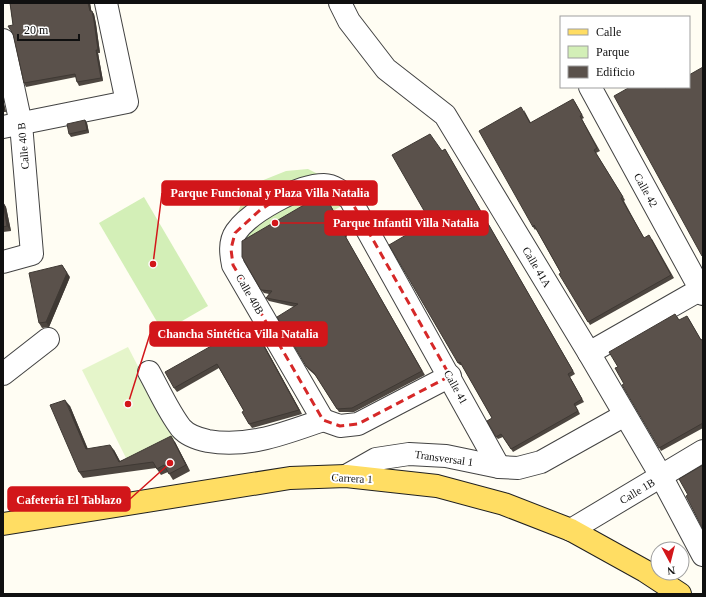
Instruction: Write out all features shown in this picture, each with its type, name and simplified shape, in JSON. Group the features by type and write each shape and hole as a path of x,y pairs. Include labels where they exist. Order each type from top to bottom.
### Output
{"main road":[{"name":"Carrera 1","path":"3,524 290,478 346,476 437,486 504,504 571,530 645,571 680,594"}],"street":[{"path":"12,125 127,102 106,3"},
{"name":"Calle 41A","path":"340,3 349,22 386,69 445,115 589,353 661,476 703,555"},
{"name":"Calle 40 B","path":"3,40 12,125 32,254 3,262"},
{"name":"Calle 42","path":"591,88 702,291"},
{"name":"Calle 41","path":"231,249 236,233 260,210 287,194 324,185 339,190 350,199 450,376 499,467"},
{"name":"Calle 40B","path":"231,249 233,265 323,420"},
{"path":"589,353 702,291"},
{"path":"3,374 48,339"},
{"path":"149,372 182,428 195,438 221,443 251,442 267,439 323,420 340,426 358,424 450,376"},
{"path":"499,467 518,468 541,462 625,415"},
{"name":"Calle 1B","path":"571,530 703,451"},
{"name":"Transversal 1","path":"346,476 376,459 409,454 446,456 499,467"}],"highlighted area":[{"path":"324,185 339,190 350,199 450,376 358,424 340,426 323,420 233,265 231,249 235,233 260,210 287,193"}],"green space":[{"path":"308,169 328,179 343,205 251,260 236,233 238,212 244,196 261,181 286,171"},
{"path":"144,197 208,306 163,332 99,223"},
{"path":"128,347 175,438 128,462 82,370"}],"building":[{"path":"10,3 88,3 90,11 92,11 94,21 98,50 96,50 101,78 77,82 75,74 24,83 13,34 8,26 13,25"},
{"path":"703,67 703,256 614,96 628,88 690,88 690,74"},
{"path":"573,99 597,148 594,150 623,197 621,198 644,238 649,235 671,275 588,322 559,274 561,273 534,225 533,227 479,131 521,107 530,123"},
{"path":"85,120 87,130 69,134 67,124"},
{"path":"430,134 442,151 445,149 573,371 568,374 582,399 574,404 578,411 511,449 501,434 496,437 487,421 492,418 389,245 430,221 392,155"},
{"path":"321,195 326,204 329,203 345,232 344,234 422,371 352,408 337,409 314,373 306,366 277,317 298,304 266,298 272,291 261,290 242,257 242,241"},
{"path":"3,202 7,226 3,227"},
{"path":"62,265 67,273 46,322 39,323 29,273"},
{"path":"675,314 679,320 687,316 701,340 703,339 703,423 659,448 622,385 624,384 615,368 618,367 609,352"},
{"path":"245,327 249,334 255,330 299,410 249,424 242,412 244,411 217,364 174,388 165,372"},
{"path":"65,400 86,449 110,445 119,462 171,436 186,465 169,474 164,465 157,469 153,462 79,472 50,405"},
{"path":"703,465 703,529 679,479"}],"place":[{"name":"Parque Infantil Villa Natalia","path":"275,223"},
{"name":"Parque Funcional y Plaza Villa Natalia","path":"153,264"},
{"name":"Chancha Sintética Villa Natalia","path":"128,404"},
{"name":"Cafetería El Tablazo","path":"170,463"}]}
